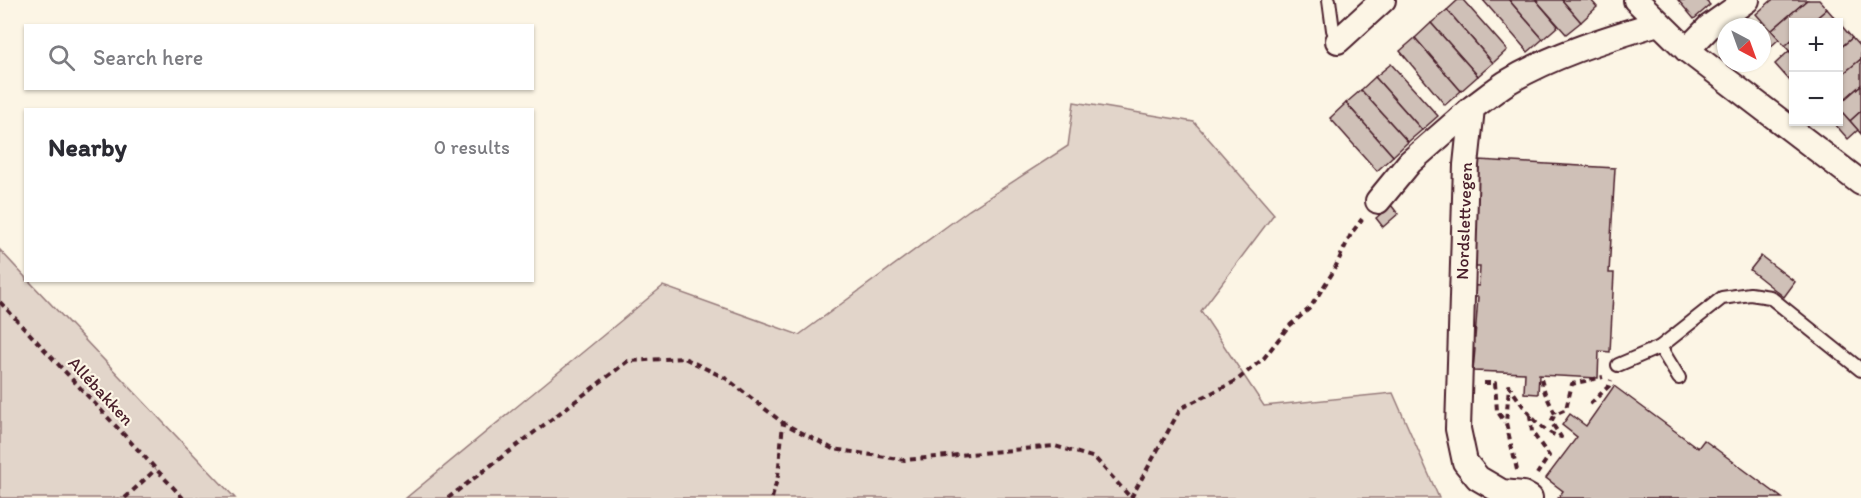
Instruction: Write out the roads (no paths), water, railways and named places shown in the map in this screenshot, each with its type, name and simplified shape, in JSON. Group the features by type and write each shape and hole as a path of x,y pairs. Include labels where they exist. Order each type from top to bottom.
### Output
{"street":[{"path":"1338,41 1383,0"},
{"path":"1636,0 1687,50 1861,183"},
{"path":"1687,50 1709,27 1747,0"},
{"path":"1378,201 1410,162 1472,108 1506,84 1546,63 1604,39 1658,23"},
{"name":"Nordslettvegen","path":"1472,108 1466,165 1458,429 1465,462 1478,478 1502,492 1527,496"}],"lane":[{"path":"1329,0 1333,30 1338,41"},
{"path":"1618,366 1660,347 1722,298 1750,294 1770,297 1861,370"},
{"path":"1660,347 1680,378"}]}
